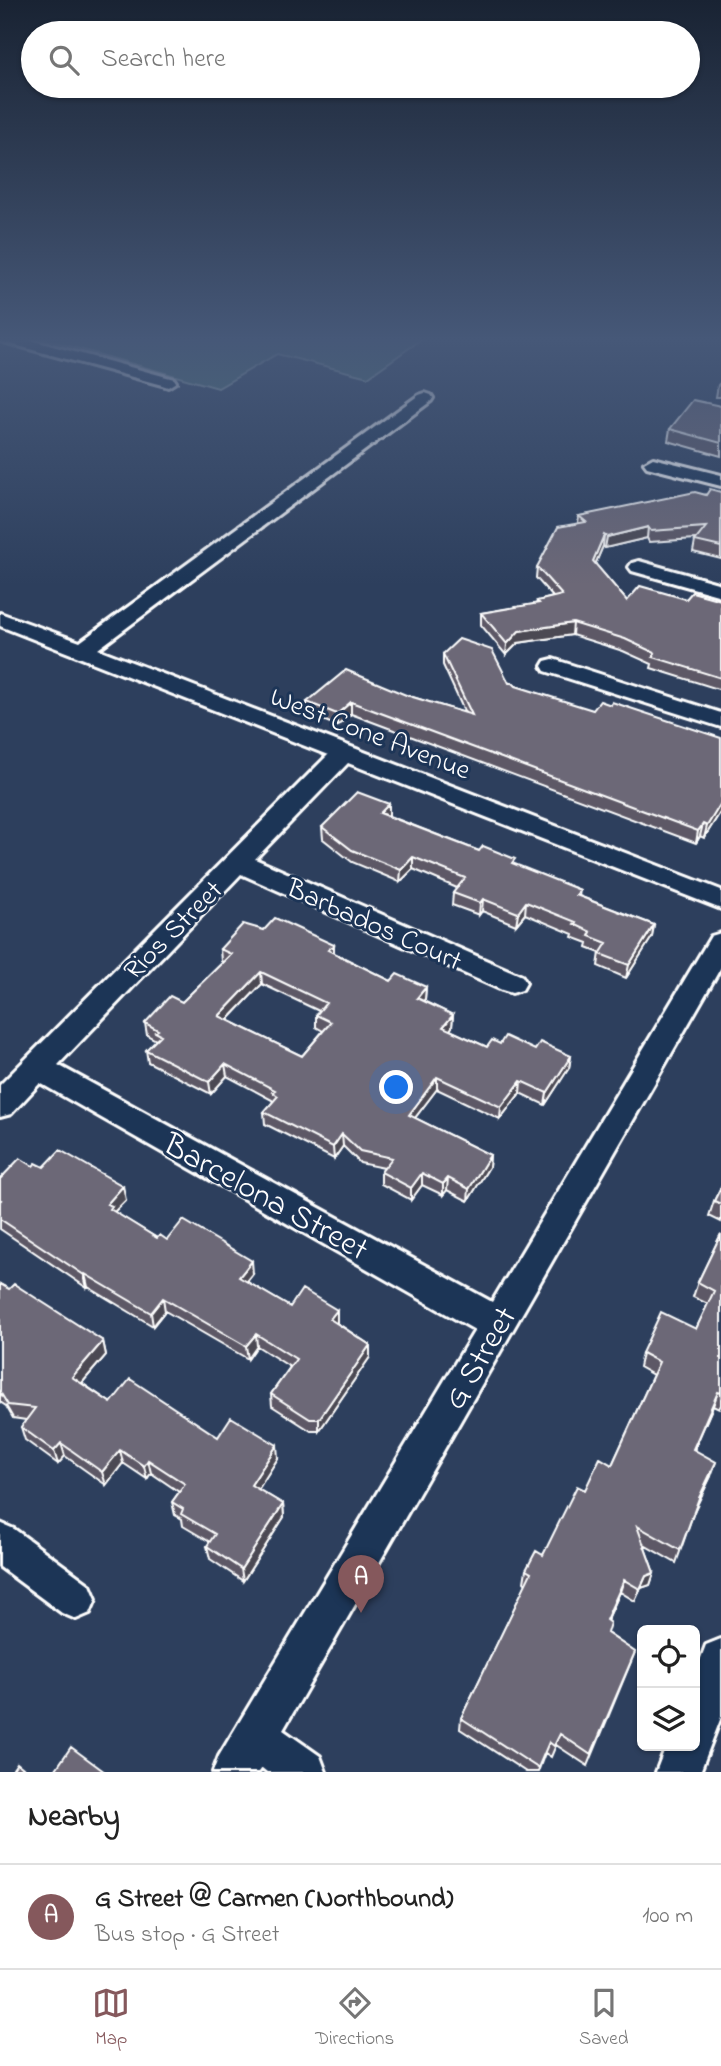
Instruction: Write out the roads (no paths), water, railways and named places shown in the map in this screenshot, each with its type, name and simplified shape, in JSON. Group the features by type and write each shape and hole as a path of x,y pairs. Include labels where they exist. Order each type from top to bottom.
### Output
{"street":[{"path":"82,651 396,420"},
{"path":"653,463 721,481"},
{"path":"639,567 721,590"},
{"name":"West Cone Avenue","path":"0,619 721,900"},
{"path":"553,666 721,720"},
{"name":"Rios Street","path":"0,1105 344,753"},
{"name":"Barbados Court","path":"238,862 512,983"},
{"name":"G Street","path":"246,1754 721,943"},
{"name":"Barcelona Street","path":"37,1067 498,1324"},
{"path":"0,1543 76,1599"},
{"path":"700,1716 721,1660"},
{"path":"678,1772 686,1751"},
{"path":"246,1754 304,1772"}],"place":[{"name":"G Street @ Carmen (Northbound)","path":"361,1613"}]}
